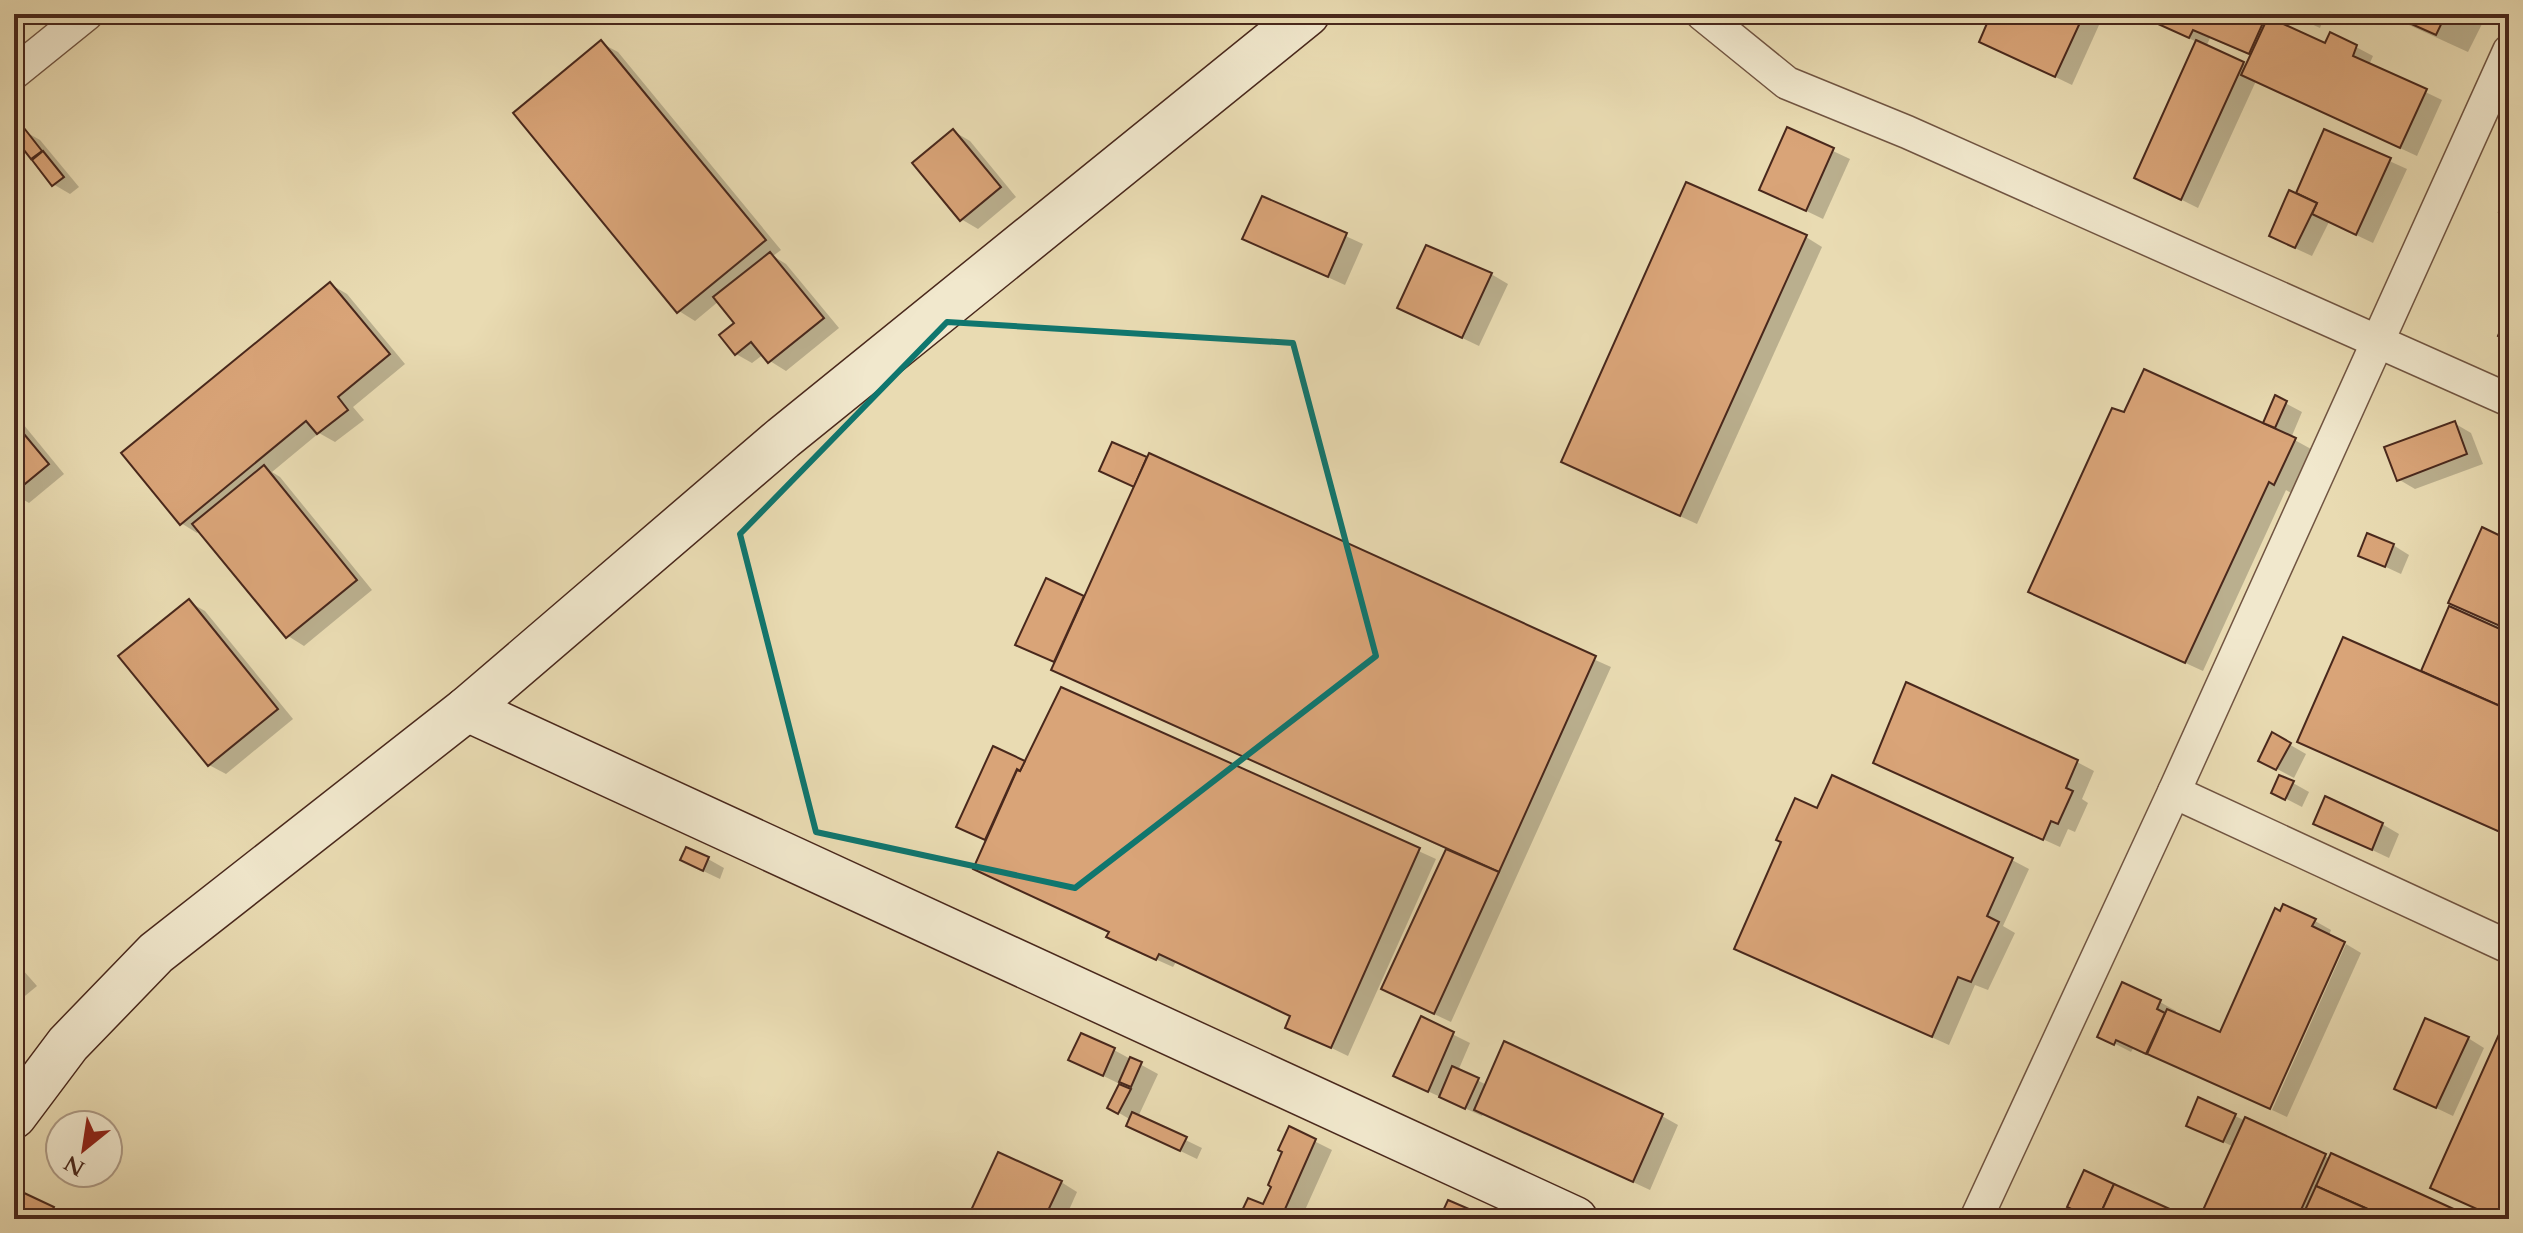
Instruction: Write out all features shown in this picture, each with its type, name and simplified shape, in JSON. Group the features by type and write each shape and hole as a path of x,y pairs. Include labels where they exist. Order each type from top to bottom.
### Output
{"street":[{"path":"14,73 87,14"},
{"path":"14,1116 68,1044 156,953 467,709 783,438 1307,14"},
{"path":"1702,14 1787,83 1907,132 2509,400"},
{"path":"1976,1219 2174,792 2509,51"},
{"path":"467,709 1575,1219"},
{"path":"2174,792 2509,947"}],"highlighted area":[{"path":"947,322 1293,343 1376,656 1075,888 816,832 740,534"}],"building":[{"path":"1991,14 2084,14 2055,77 1979,42"},
{"path":"2136,14 2267,14 2249,54 2193,30 2189,38"},
{"path":"2389,14 2446,14 2436,35"},
{"path":"2268,17 2325,43 2330,32 2357,45 2353,56 2427,89 2400,148 2241,75"},
{"path":"601,40 766,240 677,313 513,113"},
{"path":"2196,40 2244,62 2181,200 2134,178"},
{"path":"1787,127 1834,148 1806,211 1759,190"},
{"path":"24,128 42,151 31,159 14,137"},
{"path":"953,129 1001,187 960,221 912,163"},
{"path":"2324,129 2391,158 2356,235 2312,214 2317,203 2296,193"},
{"path":"43,151 64,177 52,186 32,160"},
{"path":"1686,182 1807,235 1680,516 1561,462"},
{"path":"2289,190 2317,203 2295,248 2269,236"},
{"path":"2509,190 2509,217 2499,212"},
{"path":"1262,196 1347,233 1328,277 1242,239"},
{"path":"1426,245 1492,273 1462,338 1397,308"},
{"path":"770,252 824,318 768,363 751,342 735,355 719,335 734,323 713,297"},
{"path":"330,282 390,354 338,397 348,410 317,434 306,421 180,525 121,453"},
{"path":"2509,308 2509,341 2498,336"},
{"path":"2144,369 2296,438 2274,485 2269,482 2185,663 2028,592 2112,408 2124,412"},
{"path":"2275,395 2287,401 2275,428 2263,423"},
{"path":"2455,421 2467,454 2397,481 2384,447"},
{"path":"14,422 49,464 14,493"},
{"path":"1112,442 1147,457 1134,487 1099,471"},
{"path":"1149,453 1596,656 1499,872 1051,670"},
{"path":"264,465 357,580 286,638 192,524"},
{"path":"2509,515 2509,540 2500,535"},
{"path":"2482,527 2509,540 2509,630 2448,603"},
{"path":"2367,533 2394,544 2385,567 2358,556"},
{"path":"1046,578 1084,596 1054,662 1015,645"},
{"path":"189,599 278,709 208,766 118,656"},
{"path":"2449,606 2509,633 2509,710 2421,671"},
{"path":"2343,637 2509,710 2509,836 2297,742"},
{"path":"1906,682 2078,760 2066,788 2073,791 2058,824 2051,821 2043,840 1873,763"},
{"path":"1061,687 1420,848 1331,1048 1285,1028 1290,1016 1159,954 1156,960 1106,937 1109,932 973,869 1017,770 1020,771"},
{"path":"2272,732 2291,743 2276,770 2258,761"},
{"path":"993,746 1025,761 1020,771 1017,769 985,840 956,827"},
{"path":"1832,775 2013,858 1987,916 1999,922 1971,982 1958,977 1932,1037 1734,949 1781,842 1776,840 1795,798 1817,808"},
{"path":"2279,775 2294,781 2285,800 2271,793"},
{"path":"2325,796 2383,823 2372,850 2313,824"},
{"path":"686,847 709,857 703,871 680,860"},
{"path":"1446,849 1499,872 1434,1014 1381,989"},
{"path":"2283,904 2316,919 2312,926 2345,942 2270,1109 2147,1054 2167,1009 2220,1032 2275,908 2280,911"},
{"path":"2122,982 2161,1000 2157,1009 2165,1013 2146,1054 2116,1040 2114,1045 2097,1037"},
{"path":"2509,1012 2509,1219 2499,1219 2430,1188"},
{"path":"1421,1016 1454,1032 1428,1092 1393,1076"},
{"path":"2425,1018 2469,1037 2436,1108 2394,1089"},
{"path":"1081,1033 1115,1048 1103,1076 1068,1060"},
{"path":"1504,1041 1663,1114 1633,1182 1474,1110"},
{"path":"1130,1057 1142,1062 1131,1087 1119,1082"},
{"path":"1452,1066 1479,1078 1465,1109 1439,1097"},
{"path":"1119,1084 1131,1089 1118,1114 1107,1108"},
{"path":"2198,1097 2236,1114 2223,1142 2186,1126"},
{"path":"1132,1112 1187,1137 1180,1151 1126,1126"},
{"path":"2245,1117 2326,1154 2297,1219 2199,1219"},
{"path":"1289,1126 1316,1139 1282,1216 1279,1214 1277,1219 1238,1219 1248,1198 1263,1204 1282,1152 1278,1150"},
{"path":"998,1152 1062,1181 1044,1219 967,1219"},
{"path":"2331,1153 2469,1216 2467,1219 2390,1219 2316,1186"},
{"path":"2084,1170 2114,1184 2098,1219 2067,1207"},
{"path":"2114,1184 2192,1219 2098,1219"},
{"path":"2316,1186 2390,1219 2301,1219"},
{"path":"22,1192 54,1207 48,1219 14,1219 14,1208"},
{"path":"1448,1200 1476,1212 1473,1219 1456,1219 1442,1213"}]}
